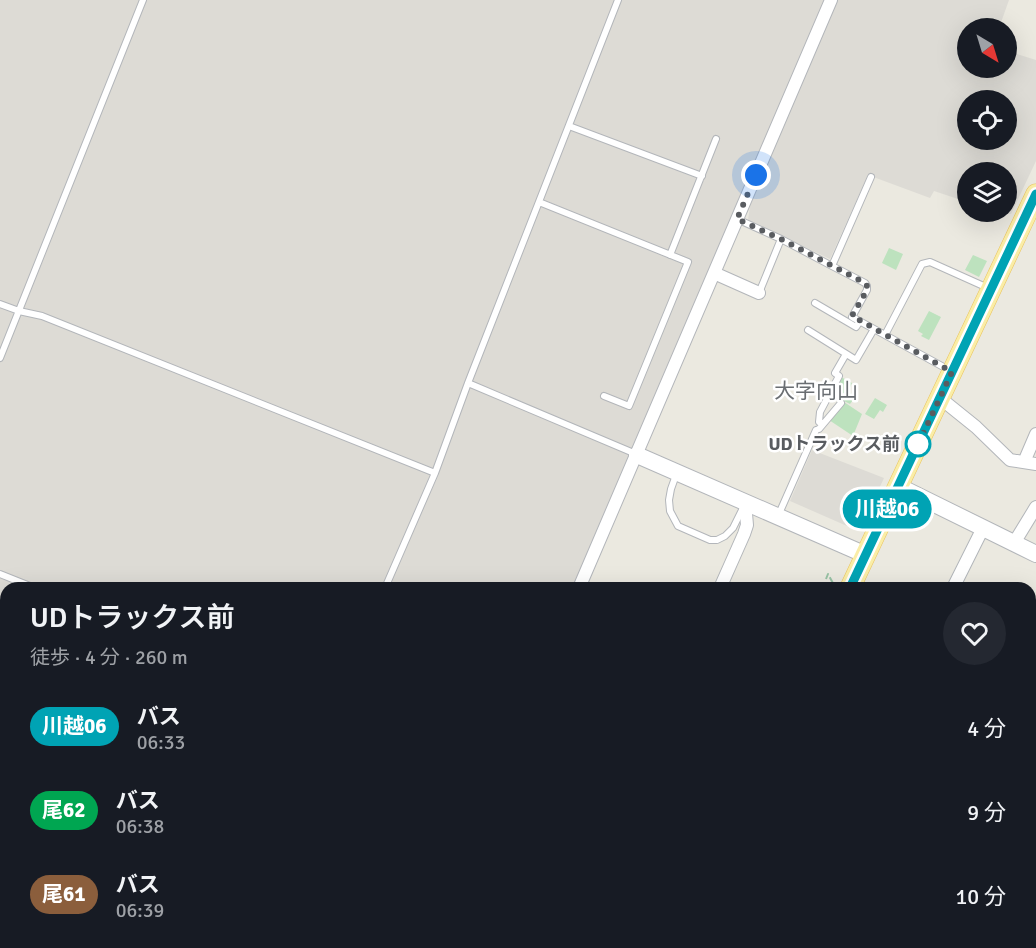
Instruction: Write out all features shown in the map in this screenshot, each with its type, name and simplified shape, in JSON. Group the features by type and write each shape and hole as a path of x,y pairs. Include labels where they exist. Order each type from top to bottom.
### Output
{"main road":[{"path":"853,582 1036,194"}],"street":[{"path":"582,582 831,0"},
{"path":"714,273 759,293"},
{"path":"940,398 976,427 1010,460 1030,463 1036,434"},
{"path":"637,454 866,555"},
{"path":"898,486 1036,554"},
{"path":"723,582 747,525 745,502"},
{"path":"1014,543 1036,507"},
{"path":"957,582 983,528"}],"lane":[{"path":"0,358 143,0"},
{"path":"389,582 435,473 618,0"},
{"path":"569,126 702,176"},
{"path":"670,255 716,139"},
{"path":"832,266 871,177"},
{"path":"539,202 688,262 629,406 604,396"},
{"path":"737,219 865,283 867,290 852,316 952,372"},
{"path":"759,293 781,239"},
{"path":"885,335 922,264 930,262 991,289"},
{"path":"815,303 856,327 860,321"},
{"path":"0,304 42,316 435,473"},
{"path":"808,330 856,360 874,329"},
{"path":"823,424 819,422 820,412 839,376 835,374 846,354"},
{"path":"468,383 637,454"},
{"path":"778,516 816,430 841,403"},
{"path":"677,472 670,489 669,500 670,511 678,526 710,540 717,540 734,528 745,502"},
{"path":"0,574 20,582"}],"path":[{"path":"826,579 828,574 834,582"}],"shaded area":[{"path":"0,0 827,0 576,582 0,582"},
{"path":"837,0 1009,0 1003,18 957,18 957,78 1017,78 1017,54 1036,60 1036,161 1017,201 1017,162 957,162 957,199 934,191 930,198 868,175 830,259 748,220 750,206"},
{"path":"812,450 884,478 864,521 847,526 790,501"}],"green space":[{"path":"889,248 903,254 896,270 882,263"},
{"path":"973,255 987,261 979,277 965,270"},
{"path":"929,311 941,317 929,340 921,336 923,334 918,331"},
{"path":"841,377 852,383 848,392 856,396 850,404 842,400 845,394 835,388"},
{"path":"875,398 887,405 883,412 880,410 874,419 865,414"},
{"path":"844,402 862,414 853,436 829,420"},
{"path":"914,506 928,514 923,524 919,521 915,527 899,515 902,511"}],"bus line":[{"name":"川越06","path":"853,582 1036,194"}],"place":[{"name":"UDトラックス前","path":"918,444"}],"district":[{"name":"大字向山","path":"816,391"}],"route":[{"path":"756,175 737,219 865,283 867,290 852,316 952,372 915,451 918,444"}]}
